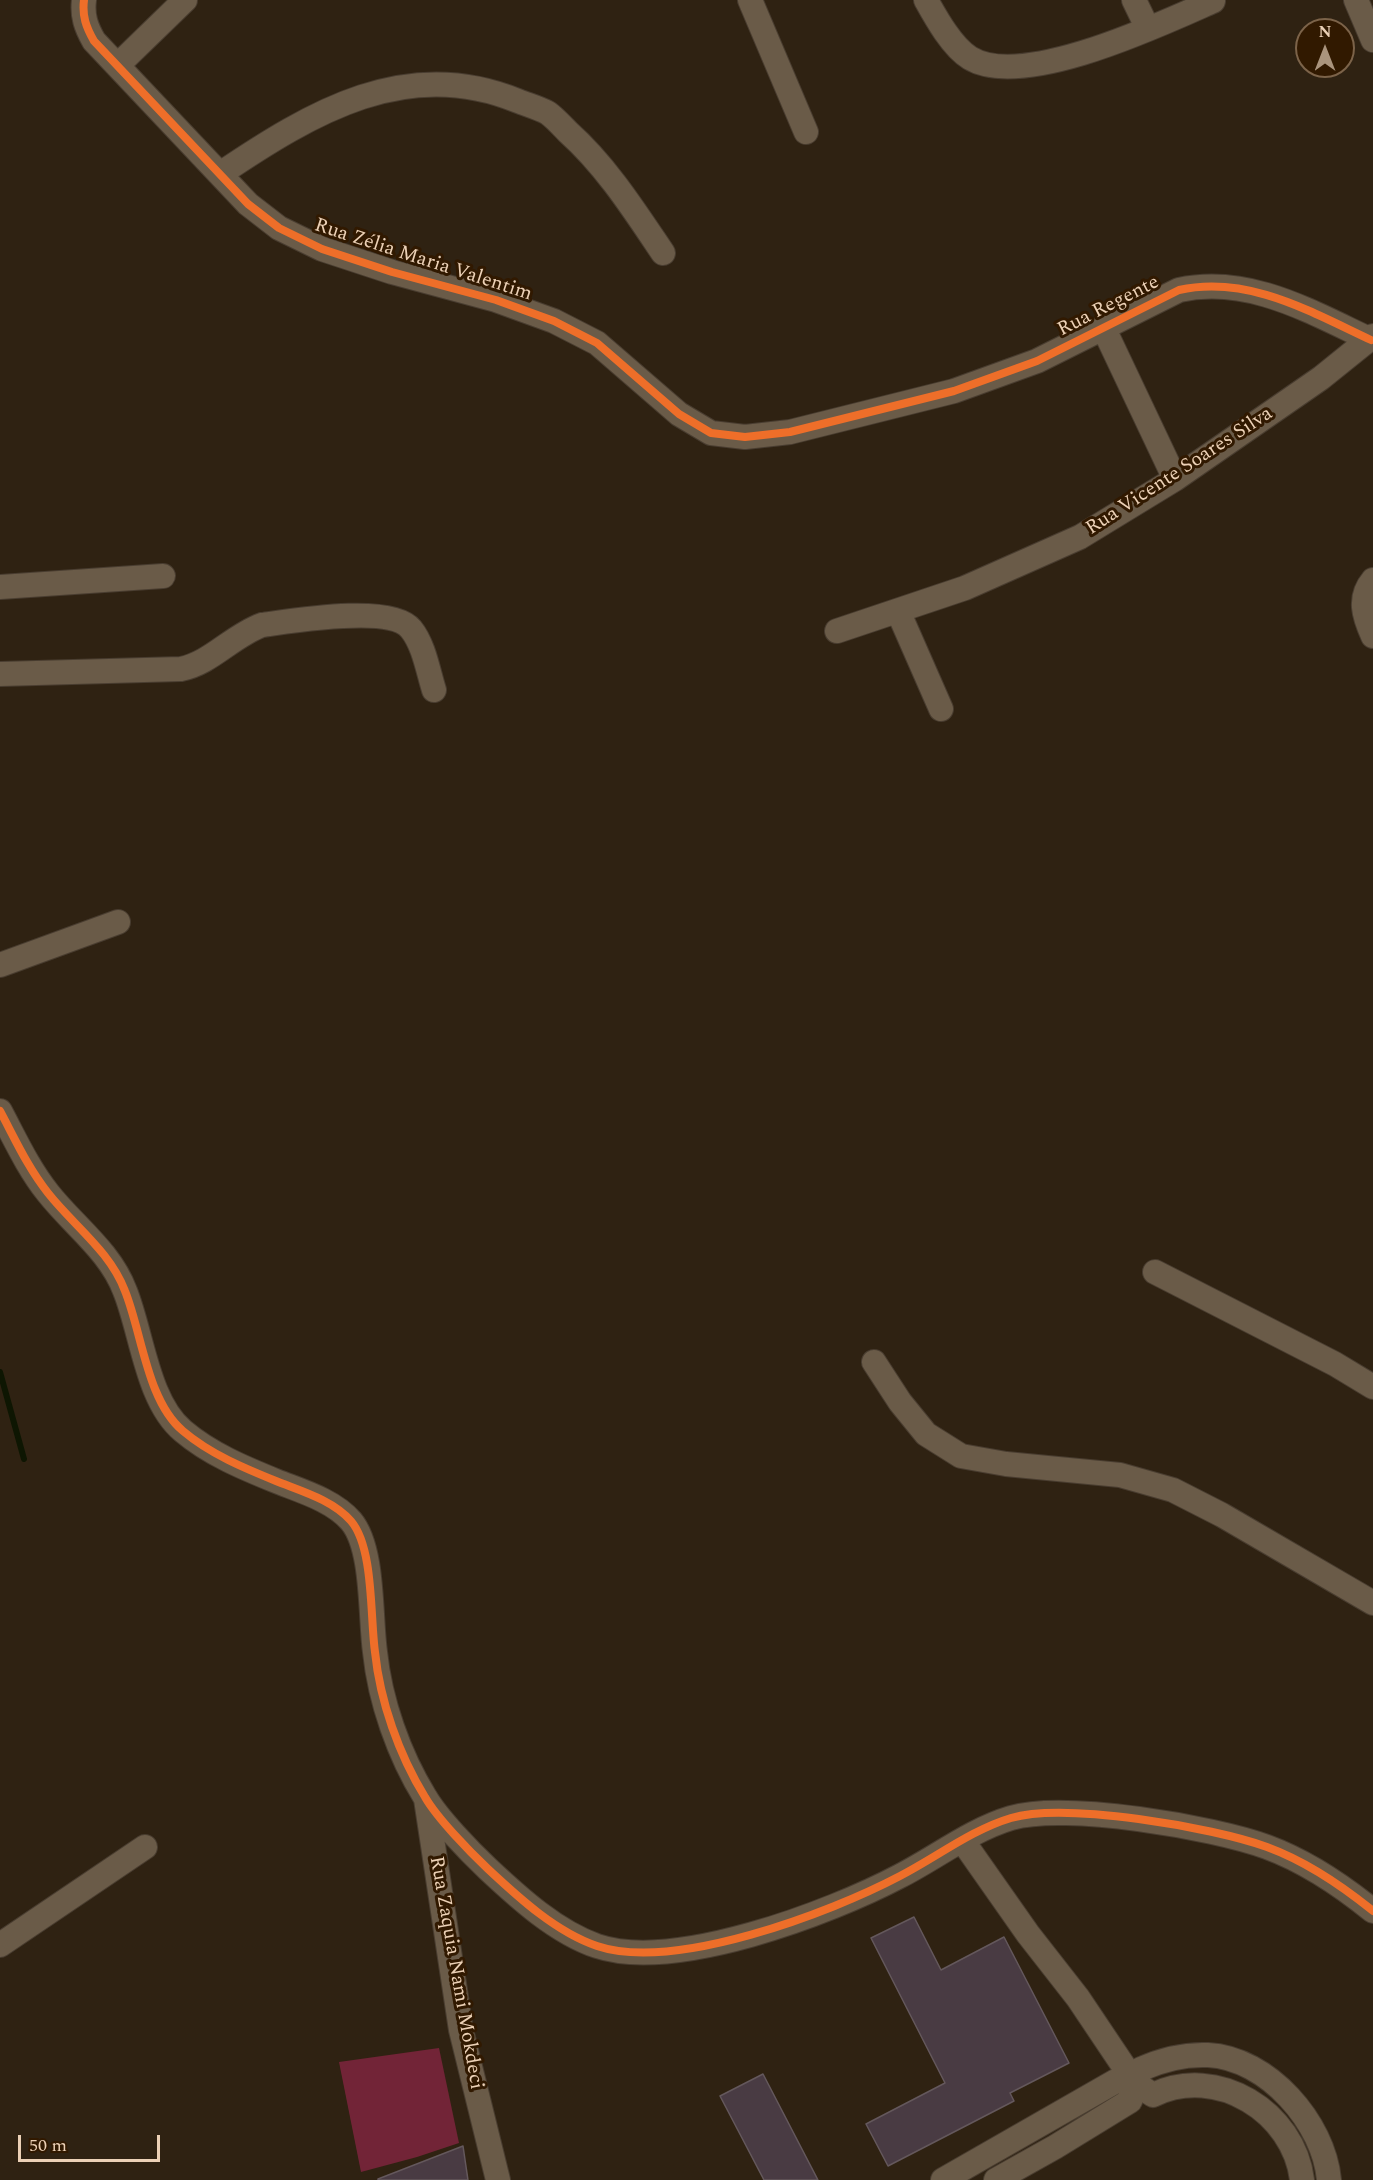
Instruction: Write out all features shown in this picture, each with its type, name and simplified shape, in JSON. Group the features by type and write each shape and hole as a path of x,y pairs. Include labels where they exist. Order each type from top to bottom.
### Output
{"street":[{"name":"Rua Zélia Maria Valentim","path":"84,0 83,12 86,28 94,41 248,204 279,228 322,249 496,300 555,321 597,343 679,414 711,433 745,437 790,432 886,409 1000,376"},
{"path":"118,65 185,0"},
{"path":"750,0 806,132"},
{"path":"926,0 940,26 970,58 1008,69 1047,63 1148,29 1213,1"},
{"path":"1134,0 1148,29"},
{"path":"1361,2 1373,40"},
{"path":"220,174 286,132 333,108 390,88 440,82 494,91 548,114 588,150 627,200 663,253"},
{"name":"Rua Regente","path":"1000,376 1104,329 1179,290 1203,285 1235,286 1283,299 1372,338"},
{"path":"1104,329 1175,479"},
{"name":"Rua Vicente Soares Silva","path":"837,630 965,588 1080,537 1175,479 1372,338"},
{"path":"0,586 164,576"},
{"path":"1373,580 1365,590 1363,606 1373,636"},
{"path":"898,611 941,709"},
{"path":"0,674 181,669 200,663 244,632 262,626 374,616 394,618 413,630 434,690"},
{"path":"0,965 118,922"},
{"path":"0,1111 25,1160 43,1185 115,1269 126,1292 162,1404 178,1427 206,1448 334,1507 350,1519 358,1532 365,1556 380,1681 400,1745 426,1799 485,1866 566,1932 599,1947 641,1953 694,1947 774,1928 897,1878 962,1840 1012,1818 1061,1812 1194,1828 1267,1846 1317,1870 1373,1911"},
{"path":"1155,1272 1335,1364 1373,1387"},
{"path":"874,1362 900,1402 926,1434 961,1456 1006,1464 1120,1475 1173,1490 1222,1515 1373,1603"},
{"name":"Rua Zaquia Nami Mokdeci","path":"426,1799 461,2030 498,2180"},
{"path":"962,1840 1028,1934 1078,1998 1135,2083 1153,2095 1168,2087 1196,2084 1235,2092 1256,2104 1281,2127 1294,2147 1302,2180"},
{"path":"0,1945 145,1847"},
{"path":"996,2180 1130,2101 1141,2069 1172,2058 1207,2055 1224,2057 1246,2066 1274,2084 1301,2110 1319,2137 1327,2161 1329,2180"},
{"path":"943,2180 1116,2081 1135,2083"}],"shaded area":[{"path":"439,2048 459,2143 361,2172 339,2062"}],"building":[{"path":"914,1917 941,1970 1004,1937 1069,2063 1010,2093 1014,2101 888,2166 866,2124 945,2083 871,1938"},
{"path":"763,2074 818,2180 764,2180 720,2096"},
{"path":"463,2146 468,2180 378,2180 378,2179"}],"waterway":[{"path":"0,1372 24,1459"}],"cycle path":[{"path":"84,0 85,21 94,41 248,204 279,228 322,249 392,272 496,300 554,321 597,343 679,414 711,433 745,437 790,432 954,391 1037,361 1179,290 1229,287 1254,292 1301,307 1371,340"},
{"path":"0,1111 34,1174 58,1205 101,1251 118,1277 131,1308 153,1385 171,1418 183,1431 216,1454 326,1502 351,1521 364,1548 381,1689 392,1727 407,1764 437,1815 472,1854 525,1902 567,1932 597,1946 629,1952 667,1951 751,1935 870,1891 996,1823 1035,1814 1066,1813 1139,1819 1242,1839 1295,1859 1322,1874 1373,1911"}]}
